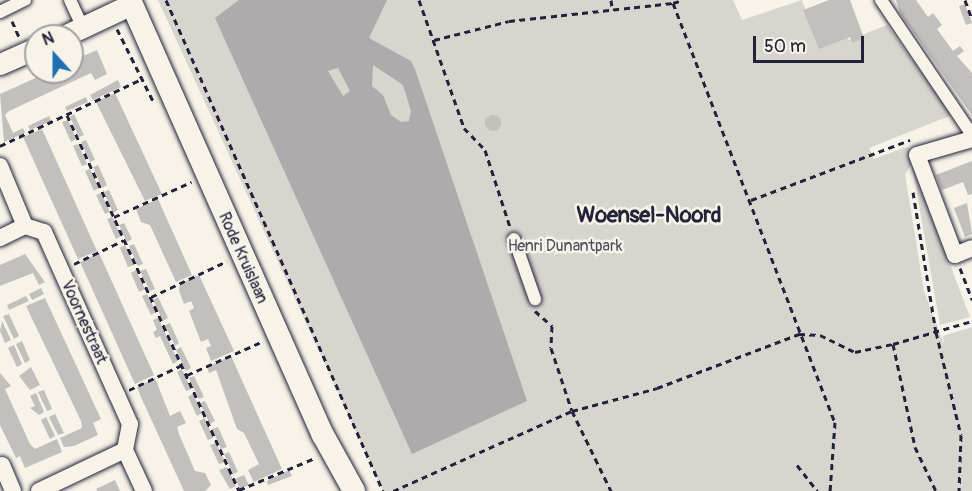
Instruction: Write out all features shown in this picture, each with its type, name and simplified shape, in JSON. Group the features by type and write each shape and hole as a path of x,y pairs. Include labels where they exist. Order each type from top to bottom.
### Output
{"main road":[{"name":"Rode Kruislaan","path":"125,3 153,80 323,435 354,491"},
{"name":"Rode Kruislaan","path":"323,435 342,491"}],"street":[{"path":"3,10 25,0"},
{"path":"70,0 73,24"},
{"path":"881,0 972,137 917,155 955,255 972,248"},
{"path":"84,26 125,3"},
{"path":"0,64 24,53"},
{"path":"0,166 25,226 0,238"},
{"name":"Voornestraat","path":"25,226 44,232 130,424 125,450"},
{"path":"514,239 535,299"},
{"path":"39,491 125,450 144,491"},
{"path":"2,465 13,491"}],"path":[{"path":"166,0 383,491"},
{"path":"419,0 464,129 485,150 514,239"},
{"path":"611,0 612,7"},
{"path":"434,40 509,21 683,0"},
{"path":"965,0 972,19"},
{"path":"673,3 751,200 799,334 835,422 830,491"},
{"path":"3,10 24,40"},
{"path":"0,146 67,115 153,80"},
{"path":"67,115 238,491 315,458"},
{"path":"751,200 910,140 917,155"},
{"path":"114,217 192,181"},
{"path":"912,184 936,332 961,435 959,491"},
{"path":"60,270 124,240"},
{"path":"955,255 972,300"},
{"path":"150,297 228,261"},
{"path":"535,299 536,314 552,326 551,348 572,411 610,491"},
{"path":"393,491 572,411 657,388 799,334 820,335 855,352 893,344 972,321"},
{"path":"186,375 264,341"},
{"path":"893,344 915,447 936,491"},
{"path":"117,395 182,365"},
{"path":"797,465 818,491"}],"green space":[{"name":"Henri Dunantpark","path":"158,0 733,0 742,20 802,0 818,43 845,32 849,40 887,25 952,115 869,148 874,159 906,147 920,152 905,174 924,291 944,344 943,336 972,327 972,491 383,491"},
{"path":"912,165 970,317 940,325"}],"shaded area":[{"path":"239,0 387,0 369,38 411,61 415,69 527,401 412,454 215,18","holes":["373,65 403,85 411,111 409,121 401,122 391,115 383,95 372,86","338,68 350,91 343,96 328,71"]}],"building":[{"path":"829,0 850,0 864,38 852,43 850,37 819,49 803,10"},
{"path":"896,0 916,0 928,17 933,13 942,25 937,29 953,51 960,46 964,51 957,56 972,73 972,115 900,13"},
{"path":"965,4 972,23 966,25 959,6"},
{"path":"97,50 107,74 95,80 91,73 84,76 84,56"},
{"path":"118,80 121,87 93,100 90,95"},
{"path":"24,83 67,84 9,111 5,115 13,133 23,128 25,133 4,142 0,94"},
{"path":"115,93 162,194 145,201 96,102"},
{"path":"86,97 88,102 67,111 65,107"},
{"path":"74,114 84,135 79,137 70,117"},
{"path":"490,115 496,115 501,123 499,129 490,131 485,126 485,120"},
{"path":"49,116 51,121 30,130 28,126"},
{"path":"68,120 76,139 71,142 62,122"},
{"path":"42,129 97,251 78,259 23,137"},
{"path":"86,140 95,160 90,162 81,142"},
{"path":"78,144 87,164 82,166 73,146"},
{"path":"972,161 972,194 968,195 963,182 942,190 936,175"},
{"path":"98,165 107,185 102,188 93,167"},
{"path":"90,169 99,188 94,191 85,171"},
{"path":"109,190 118,210 113,213 104,192"},
{"path":"101,193 110,212 105,214 96,195"},
{"path":"158,199 192,275 176,282 150,225 141,222 136,209"},
{"path":"967,203 972,234 965,237 954,208"},
{"path":"112,217 121,236 116,239 107,219"},
{"path":"124,223 132,239 127,242 119,225"},
{"path":"134,244 143,264 138,266 129,246"},
{"path":"125,245 134,265 128,267 120,248"},
{"path":"99,253 154,375 135,384 80,262"},
{"path":"25,254 45,282 39,285 33,273 0,286 0,265"},
{"path":"146,269 155,289 150,291 140,271"},
{"path":"136,270 145,289 139,292 131,273"},
{"path":"199,275 234,351 211,361 206,348 211,346 208,339 201,342 189,311 194,308 191,301 184,304 179,291 180,284"},
{"path":"41,288 44,294 32,300 29,294"},
{"path":"147,294 156,312 151,315 142,296"},
{"path":"26,296 29,301 9,310 7,305"},
{"path":"158,297 168,318 163,321 153,300"},
{"path":"45,298 101,419 93,423 98,435 74,446 64,447 60,438 82,428 81,421 26,306"},
{"path":"9,314 19,336 14,339 3,316"},
{"path":"158,318 178,361 173,364 160,336 156,338 153,332 157,330 153,320"},
{"path":"2,321 11,340 5,343 0,331"},
{"path":"170,323 179,343 175,346 165,325"},
{"path":"22,341 30,360 25,363 16,344"},
{"path":"14,345 22,364 17,367 8,348"},
{"path":"181,347 191,368 186,371 176,350"},
{"path":"231,356 282,469 254,482 248,470 259,464 244,433 237,429 216,370 209,373 207,367"},
{"path":"31,367 40,385 30,390 19,376"},
{"path":"182,369 191,389 186,391 177,372"},
{"path":"0,373 11,386 5,389 30,444 35,449 57,439 62,452 25,468 20,456 16,458 0,425"},
{"path":"194,376 204,397 199,399 189,378"},
{"path":"155,378 170,416 180,411 186,423 177,427 195,471 205,473 211,485 205,491 184,491 140,395 137,387"},
{"path":"44,390 52,409 47,411 38,392"},
{"path":"36,393 44,412 39,415 30,408 35,406 30,396"},
{"path":"193,394 202,413 197,416 188,397"},
{"path":"205,401 215,421 210,424 200,403"},
{"path":"55,414 64,433 58,435 49,417"},
{"path":"46,417 55,436 50,439 41,420"},
{"path":"205,418 213,438 208,440 199,421"},
{"path":"218,427 227,447 221,449 212,429"},
{"path":"216,443 225,462 219,464 210,445"},
{"path":"229,452 238,472 233,474 224,454"},
{"path":"227,467 236,486 230,489 219,470"},
{"path":"289,470 292,476 268,485 267,481"},
{"path":"244,475 249,485 240,489 235,479"},
{"path":"115,480 120,491 97,491 96,489"}],"district":[{"name":"Woensel-Noord","path":"649,216"}]}
